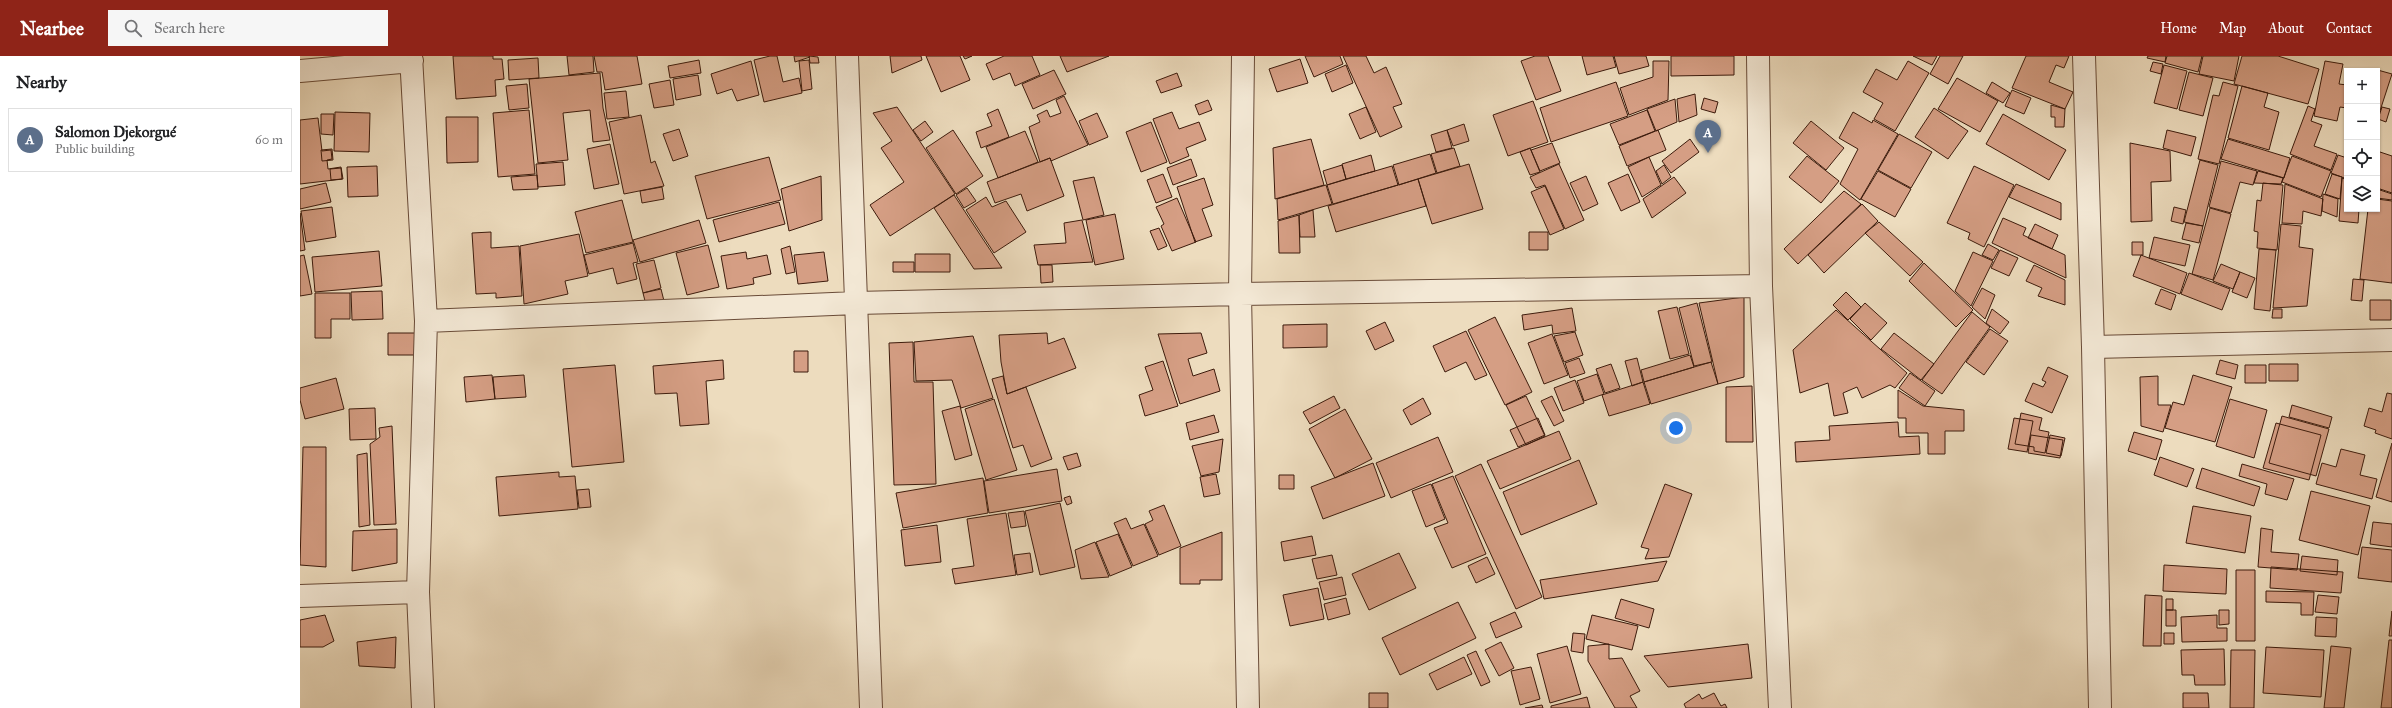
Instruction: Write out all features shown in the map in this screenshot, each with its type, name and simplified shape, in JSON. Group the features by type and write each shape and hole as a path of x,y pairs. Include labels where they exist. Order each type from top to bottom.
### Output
{"street":[{"path":"847,56 871,708"},
{"path":"1243,56 1240,294 1248,708"},
{"path":"1758,56 1761,286 1780,708"},
{"path":"2084,56 2093,347 2100,708"},
{"path":"300,71 412,58 426,321 418,592 423,708"},
{"path":"426,321 856,303 1240,294 1761,286"},
{"path":"2093,347 2392,340"},
{"path":"300,596 418,592"}],"building":[{"path":"453,56 493,56 493,59 502,59 504,79 495,80 496,96 456,99"},
{"path":"567,56 593,56 594,72 569,75"},
{"path":"594,56 637,56 642,84 605,90 602,72 597,72"},
{"path":"777,56 783,82 799,78 802,93 764,102 754,60"},
{"path":"794,56 809,56 810,57 795,62"},
{"path":"809,56 818,57 819,63 810,63"},
{"path":"890,56 921,56 922,60 892,73"},
{"path":"926,56 960,56 970,80 941,92"},
{"path":"963,56 972,56 965,59"},
{"path":"1004,56 1032,56 1040,75 1015,86 1010,73 993,80 986,64"},
{"path":"1060,56 1109,56 1067,72"},
{"path":"1305,56 1340,56 1343,64 1314,77"},
{"path":"1343,56 1366,56 1374,73 1386,67 1402,104 1393,107 1402,127 1380,137"},
{"path":"1535,56 1548,56 1561,91 1536,100 1521,61"},
{"path":"1582,56 1613,56 1616,67 1587,75"},
{"path":"1614,56 1646,56 1649,66 1619,74"},
{"path":"1671,56 1734,56 1734,75 1671,76"},
{"path":"1913,56 1937,56 1932,65"},
{"path":"1940,56 1963,56 1948,84 1930,74"},
{"path":"2026,56 2069,56 2064,68 2056,65 2049,82 2073,92 2065,109 2012,88"},
{"path":"2148,56 2166,56 2165,62 2147,58"},
{"path":"2167,56 2202,56 2198,72 2165,63"},
{"path":"2203,56 2239,56 2234,81 2199,74"},
{"path":"2242,56 2278,56 2319,69 2308,104 2234,84"},
{"path":"538,58 539,78 509,80 508,60"},
{"path":"1300,59 1308,83 1277,92 1269,69"},
{"path":"699,60 701,73 670,78 668,66"},
{"path":"809,60 812,89 802,91 799,61"},
{"path":"751,61 759,95 737,101 732,89 717,94 711,74"},
{"path":"1653,61 1669,61 1668,100 1629,115 1620,88 1653,77"},
{"path":"1908,61 1929,73 1895,131 1874,119 1883,103 1863,92 1876,69 1897,80"},
{"path":"2325,61 2343,64 2339,84 2344,85 2344,108 2340,107 2337,121 2314,116"},
{"path":"2153,62 2163,64 2161,74 2150,71"},
{"path":"1346,65 1353,83 1332,92 1325,74"},
{"path":"2164,65 2187,71 2177,109 2154,103"},
{"path":"1054,70 1066,94 1033,109 1022,84"},
{"path":"2380,71 2392,74 2380,111"},
{"path":"2189,72 2213,78 2203,116 2179,110"},
{"path":"600,73 603,108 610,140 593,142 590,110 563,113 568,160 538,163 529,79"},
{"path":"1177,73 1182,86 1161,93 1156,81"},
{"path":"698,75 701,95 676,100 673,79"},
{"path":"1957,78 1998,101 1980,132 1938,109"},
{"path":"670,80 674,105 654,108 649,84"},
{"path":"1616,82 1628,116 1551,142 1540,108"},
{"path":"1992,82 2010,93 2003,103 1986,93"},
{"path":"2223,82 2238,86 2219,164 2198,159 2213,95 2219,96"},
{"path":"527,84 529,108 509,110 506,86"},
{"path":"2242,86 2268,93 2264,107 2279,112 2269,150 2228,138"},
{"path":"2012,90 2031,98 2024,114 2005,106"},
{"path":"626,91 629,117 607,119 604,93"},
{"path":"1695,94 1697,115 1679,122 1677,99"},
{"path":"1064,96 1088,145 1051,161 1050,158 1040,162 1029,127 1040,122 1037,115 1047,110 1050,117 1061,113 1056,100"},
{"path":"1704,98 1718,102 1715,113 1701,109"},
{"path":"1675,99 1677,122 1656,131 1647,109"},
{"path":"1208,100 1212,110 1199,115 1195,105"},
{"path":"1533,101 1548,142 1508,156 1493,115"},
{"path":"2051,105 2065,109 2064,127 2055,127 2055,117 2051,117"},
{"path":"2308,106 2315,109 2311,121 2322,125 2314,146 2337,154 2331,170 2290,154"},
{"path":"897,107 955,194 890,236 870,205 904,182 881,148 892,141 873,113"},
{"path":"1366,107 1376,132 1360,139 1349,114"},
{"path":"2382,107 2390,109 2386,122 2380,120"},
{"path":"1934,108 1968,131 1948,159 1915,137"},
{"path":"998,109 1009,137 981,148 976,132 992,126 987,114"},
{"path":"529,110 535,174 498,177 493,113"},
{"path":"1647,110 1655,131 1619,145 1610,124"},
{"path":"335,112 370,113 369,152 334,151"},
{"path":"1172,112 1179,129 1199,122 1206,140 1186,148 1189,156 1170,164 1153,119"},
{"path":"1853,112 1872,123 1873,120 1898,134 1860,200 1840,184 1858,149 1839,138"},
{"path":"1097,113 1108,137 1089,145 1079,121"},
{"path":"321,114 334,114 333,135 321,134"},
{"path":"2003,114 2066,150 2049,180 1986,144"},
{"path":"641,115 651,163 655,161 664,186 624,194 609,122"},
{"path":"446,117 478,117 478,162 447,163"},
{"path":"318,118 322,151 331,150 332,159 327,160 328,169 341,167 343,179 300,184 300,120"},
{"path":"925,121 933,132 921,141 913,130"},
{"path":"1811,121 1844,148 1826,170 1793,143"},
{"path":"1151,122 1167,162 1141,172 1126,132"},
{"path":"1464,124 1469,141 1453,146 1447,130"},
{"path":"679,129 688,156 673,161 663,134"},
{"path":"953,130 983,176 956,194 926,148"},
{"path":"1447,130 1452,148 1436,152 1431,135"},
{"path":"1658,130 1666,150 1627,166 1619,146"},
{"path":"2167,130 2196,137 2191,156 2163,148"},
{"path":"1025,131 1038,162 998,178 986,147"},
{"path":"1899,134 1932,152 1911,188 1878,170"},
{"path":"1311,139 1324,185 1275,199 1273,148"},
{"path":"1690,139 1699,152 1671,173 1662,161"},
{"path":"2228,139 2290,158 2284,178 2221,159"},
{"path":"1552,143 1560,163 1540,171 1531,150"},
{"path":"2130,143 2170,151 2171,181 2151,182 2152,221 2131,222"},
{"path":"610,144 619,184 594,189 587,149"},
{"path":"1454,148 1460,166 1437,173 1431,154"},
{"path":"1530,148 1540,172 1530,175 1520,152"},
{"path":"332,149 333,160 322,161 321,150"},
{"path":"2380,152 2392,156 2392,193 2380,189"},
{"path":"1430,154 1436,173 1399,185 1393,165"},
{"path":"1371,155 1375,171 1346,179 1342,164"},
{"path":"2338,155 2344,157 2344,178 2331,173"},
{"path":"1807,156 1839,181 1821,203 1789,177"},
{"path":"2292,156 2331,171 2321,197 2282,182"},
{"path":"769,157 781,200 707,219 695,176"},
{"path":"1649,157 1661,185 1642,197 1628,167"},
{"path":"1050,158 1064,196 1027,211 1021,194 995,203 987,182"},
{"path":"1191,159 1197,176 1173,185 1167,168"},
{"path":"2200,160 2218,165 2203,226 2184,222"},
{"path":"2221,161 2257,171 2253,185 2240,182 2231,213 2209,207"},
{"path":"563,162 565,185 538,187 536,164"},
{"path":"1469,164 1483,209 1432,224 1418,179"},
{"path":"1559,164 1584,220 1565,229 1545,185 1536,188 1530,177"},
{"path":"1342,165 1346,179 1327,185 1323,171"},
{"path":"1664,165 1671,177 1662,184 1656,171"},
{"path":"377,166 378,196 348,197 347,167"},
{"path":"1392,166 1398,185 1333,204 1327,185"},
{"path":"1974,166 2014,185 1984,247 1968,239 1970,233 1947,223"},
{"path":"341,168 342,179 331,180 330,169"},
{"path":"1878,171 1911,189 1895,217 1861,199"},
{"path":"2258,171 2283,178 2281,184 2254,183"},
{"path":"1163,174 1172,197 1156,203 1147,180"},
{"path":"1628,174 1640,202 1621,211 1608,183"},
{"path":"2332,174 2342,177 2340,199 2325,194"},
{"path":"537,175 538,189 513,190 511,177"},
{"path":"821,176 822,220 789,231 781,189"},
{"path":"1586,176 1598,204 1583,211 1570,183"},
{"path":"1094,177 1104,215 1083,220 1073,181"},
{"path":"1674,177 1686,193 1652,218 1643,199"},
{"path":"1204,178 1213,205 1202,209 1212,236 1195,242 1177,187"},
{"path":"2342,178 2344,179 2344,212 2359,212 2358,223 2339,221"},
{"path":"1418,179 1426,206 1336,232 1328,206"},
{"path":"326,183 331,202 300,209 300,189"},
{"path":"2263,183 2283,185 2277,250 2257,248 2258,232 2254,231 2257,200 2261,201"},
{"path":"2016,184 2061,203 2061,220 2009,197"},
{"path":"2285,184 2323,199 2321,216 2303,211 2302,224 2282,223"},
{"path":"1326,185 1332,204 1278,220 1277,199"},
{"path":"1545,186 1564,229 1550,235 1531,192"},
{"path":"662,187 664,199 642,203 640,191"},
{"path":"967,188 976,201 964,208 956,195"},
{"path":"2380,190 2392,194 2392,200 2380,198"},
{"path":"1844,191 1861,204 1798,264 1784,249"},
{"path":"2323,194 2338,199 2337,217 2322,211"},
{"path":"954,195 1002,268 974,269 934,208"},
{"path":"986,197 992,207 1006,201 1026,232 994,253 966,210"},
{"path":"1177,198 1196,242 1172,251 1161,226 1164,224 1156,207"},
{"path":"2380,199 2392,201 2392,283 2360,279 2368,212 2380,212"},
{"path":"622,200 633,242 586,253 575,212"},
{"path":"779,202 785,224 719,242 713,220"},
{"path":"1862,204 1878,221 1824,273 1808,255"},
{"path":"332,207 336,237 306,242 301,211"},
{"path":"2174,207 2186,210 2183,224 2171,221"},
{"path":"2210,208 2231,214 2213,280 2192,274"},
{"path":"1313,210 1315,237 1300,237 1299,215"},
{"path":"300,213 305,250 300,251"},
{"path":"1115,214 1124,259 1095,265 1086,220"},
{"path":"1299,215 1300,253 1279,253 1278,221"},
{"path":"2003,218 2026,228 2023,235 2065,255 2066,278 1992,243"},
{"path":"699,220 706,243 640,262 633,240"},
{"path":"1082,220 1093,262 1038,265 1034,245 1066,243 1064,223"},
{"path":"1879,222 1923,262 1910,276 1865,233"},
{"path":"2186,223 2203,226 2199,243 2182,239"},
{"path":"2035,224 2058,235 2052,249 2028,238"},
{"path":"2281,224 2301,226 2299,247 2313,249 2307,306 2273,308"},
{"path":"1159,228 1167,246 1158,250 1150,231"},
{"path":"491,232 491,248 519,246 522,296 496,298 496,293 476,294 472,233"},
{"path":"1529,232 1548,232 1548,250 1529,250"},
{"path":"579,234 588,276 565,281 568,294 524,304 520,246"},
{"path":"2154,237 2190,245 2185,266 2149,258"},
{"path":"2132,242 2143,242 2143,255 2132,255"},
{"path":"633,243 638,262 633,263 637,279 617,284 613,268 589,274 584,255"},
{"path":"1988,244 1999,250 1993,260 1982,255"},
{"path":"708,245 719,287 687,295 676,253"},
{"path":"790,246 795,272 786,274 781,249"},
{"path":"2259,249 2276,250 2270,311 2254,309"},
{"path":"2000,250 2018,258 2009,276 1991,268"},
{"path":"379,251 382,286 315,292 312,257"},
{"path":"746,252 747,259 767,255 771,274 753,278 754,284 727,289 721,256"},
{"path":"824,252 828,281 798,284 794,255"},
{"path":"1973,252 1993,261 1971,306 1955,291"},
{"path":"915,254 950,254 950,272 915,272"},
{"path":"304,255 312,294 300,296 300,256"},
{"path":"2141,255 2187,273 2180,294 2133,276"},
{"path":"654,260 661,288 643,293 636,264"},
{"path":"893,262 914,262 914,272 893,272"},
{"path":"1924,263 1973,310 1956,327 1909,281"},
{"path":"2221,264 2240,272 2233,289 2213,281"},
{"path":"1040,265 1052,265 1053,282 1041,283"},
{"path":"2034,265 2065,280 2065,305 2038,296 2042,288 2026,281"},
{"path":"2240,272 2255,278 2247,298 2232,292"},
{"path":"2189,273 2230,289 2222,310 2181,294"},
{"path":"2353,279 2364,280 2362,301 2351,300"},
{"path":"1982,288 1995,295 1985,319 1972,307"},
{"path":"661,289 664,301 646,305 643,293"},
{"path":"2161,289 2176,295 2171,310 2155,304"},
{"path":"382,291 383,319 352,320 351,292"},
{"path":"1846,292 1861,307 1848,320 1833,305"},
{"path":"315,293 350,293 350,319 331,319 331,338 315,338"},
{"path":"1744,297 1744,377 1718,384 1699,303"},
{"path":"2370,300 2391,300 2391,320 2370,320"},
{"path":"1697,303 1712,362 1694,366 1679,308"},
{"path":"1865,303 1887,323 1871,340 1850,319"},
{"path":"1677,307 1689,354 1670,359 1658,311"},
{"path":"1572,308 1576,331 1553,334 1552,325 1524,330 1522,315"},
{"path":"1992,309 2009,322 2000,334 1986,323"},
{"path":"2273,309 2282,309 2282,318 2272,318"},
{"path":"1836,310 1907,373 1895,388 1890,385 1862,398 1857,387 1843,393 1848,413 1834,416 1828,383 1800,393 1793,350"},
{"path":"1972,312 1990,327 1942,394 1922,380"},
{"path":"1495,317 1532,392 1505,405 1468,330"},
{"path":"1385,322 1394,341 1375,350 1366,331"},
{"path":"1327,324 1327,347 1283,348 1283,325"},
{"path":"1990,329 2008,341 1984,375 1966,362"},
{"path":"1466,331 1487,375 1475,380 1466,362 1445,372 1433,346"},
{"path":"1575,332 1583,355 1564,362 1554,336"},
{"path":"388,333 416,333 416,355 388,355"},
{"path":"1047,333 1048,344 1064,338 1076,368 1007,394 1001,362 999,335"},
{"path":"1201,333 1207,353 1188,359 1193,376 1214,369 1220,391 1180,404 1158,334"},
{"path":"1894,333 1934,364 1921,380 1881,349"},
{"path":"1552,334 1568,375 1544,384 1528,343"},
{"path":"973,336 993,398 961,408 952,380 916,381 914,342"},
{"path":"913,342 914,382 933,382 936,484 894,485 889,343"},
{"path":"794,351 808,351 808,372 794,372"},
{"path":"1690,355 1694,367 1644,382 1641,370"},
{"path":"1579,358 1585,373 1570,378 1565,363"},
{"path":"1637,358 1643,382 1632,386 1625,361"},
{"path":"723,360 724,379 706,381 709,424 680,426 677,393 655,394 653,366"},
{"path":"2220,360 2238,365 2235,379 2216,374"},
{"path":"1163,361 1178,406 1145,416 1139,395 1153,390 1145,367"},
{"path":"1711,362 1718,384 1651,404 1644,382"},
{"path":"1611,364 1620,388 1605,393 1596,369"},
{"path":"2269,364 2298,364 2298,381 2269,381"},
{"path":"615,365 624,462 572,467 563,369"},
{"path":"2245,365 2266,365 2266,383 2245,383"},
{"path":"2048,367 2068,376 2052,413 2025,401 2033,383 2043,387 2046,382 2042,380"},
{"path":"1910,373 1935,391 1925,406 1899,388"},
{"path":"1597,374 1604,394 1584,401 1577,381"},
{"path":"492,375 495,399 466,402 464,377"},
{"path":"524,375 526,397 495,399 493,377"},
{"path":"2193,375 2232,387 2215,442 2165,428 2173,402 2184,405"},
{"path":"1003,376 1007,394 1026,387 1052,459 1031,467 1023,445 1013,448 992,379"},
{"path":"2158,376 2158,405 2171,405 2163,432 2141,426 2140,377"},
{"path":"336,378 344,409 305,419 300,400 300,388"},
{"path":"1575,380 1584,403 1563,411 1554,388"},
{"path":"1643,382 1650,404 1609,416 1602,395"},
{"path":"1752,386 1753,442 1726,442 1726,387"},
{"path":"1898,390 1923,406 1964,410 1964,431 1945,431 1945,454 1928,454 1928,433 1906,433 1906,418 1898,418"},
{"path":"2387,393 2392,394 2392,439 2375,433 2376,430 2364,426 2369,408 2382,412"},
{"path":"1334,396 1340,408 1310,424 1303,412"},
{"path":"1526,396 1545,436 1526,445 1506,405"},
{"path":"1552,396 1564,421 1554,426 1541,401"},
{"path":"1423,398 1431,414 1411,425 1403,410"},
{"path":"994,399 1017,470 986,480 965,409"},
{"path":"2230,399 2267,410 2254,458 2216,446"},
{"path":"2292,405 2332,417 2329,428 2289,417"},
{"path":"960,406 972,455 955,460 942,411"},
{"path":"375,408 376,439 350,440 349,409"},
{"path":"1345,409 1372,459 1335,478 1309,429"},
{"path":"2021,413 2042,418 2039,430 2049,432 2045,453 2034,451 2034,447 2015,444"},
{"path":"1214,415 1219,432 1190,440 1186,423"},
{"path":"2282,416 2329,429 2316,476 2269,463"},
{"path":"1538,418 1545,435 1518,447 1510,430"},
{"path":"2014,418 2033,421 2027,452 2008,449"},
{"path":"1898,422 1899,437 1919,436 1920,454 1796,462 1795,442 1830,440 1829,426"},
{"path":"2276,423 2321,435 2309,480 2263,468"},
{"path":"392,426 396,524 374,525 370,444 380,437 379,428"},
{"path":"1559,431 1571,459 1500,489 1487,461"},
{"path":"2134,432 2162,440 2156,460 2128,451"},
{"path":"2031,435 2063,440 2060,458 2028,453"},
{"path":"2050,435 2065,438 2061,456 2046,453"},
{"path":"1438,437 1453,472 1391,498 1376,463"},
{"path":"1223,439 1219,472 1201,476 1192,446"},
{"path":"2392,443 2392,502 2376,497"},
{"path":"303,447 326,447 326,567 300,565"},
{"path":"2341,449 2365,455 2360,475 2377,479 2372,499 2316,484 2322,463 2336,467"},
{"path":"367,453 370,525 359,527 357,455"},
{"path":"1077,453 1081,466 1068,470 1063,457"},
{"path":"2160,457 2194,469 2187,487 2154,475"},
{"path":"1579,460 1597,504 1521,535 1503,492"},
{"path":"1373,463 1385,496 1323,519 1311,487"},
{"path":"1481,464 1542,597 1516,609 1455,476"},
{"path":"2242,464 2294,479 2287,500 2265,494 2267,484 2239,476"},
{"path":"2202,468 2260,487 2254,506 2196,488"},
{"path":"1057,469 1062,501 989,513 984,481"},
{"path":"559,472 559,477 575,476 578,509 499,516 496,477"},
{"path":"1216,474 1220,494 1204,497 1200,477"},
{"path":"1279,475 1294,475 1294,489 1279,489"},
{"path":"1453,476 1486,554 1452,568 1434,528 1448,523 1432,484"},
{"path":"983,478 988,513 903,528 896,493"},
{"path":"1431,484 1445,519 1426,527 1412,491"},
{"path":"1665,484 1692,494 1669,557 1645,559 1649,549 1641,547"},
{"path":"589,489 591,507 579,508 577,490"},
{"path":"2311,491 2370,506 2358,555 2299,540"},
{"path":"1070,496 1072,503 1067,505 1064,498"},
{"path":"1060,503 1075,567 1040,575 1025,511"},
{"path":"1164,505 1181,546 1159,555 1145,524 1153,520 1149,511"},
{"path":"2193,506 2251,516 2245,553 2186,543"},
{"path":"1024,511 1026,526 1011,528 1008,513"},
{"path":"1006,513 1016,575 955,584 952,569 974,566 967,519"},
{"path":"1126,518 1131,529 1144,524 1158,556 1133,566 1114,523"},
{"path":"2373,522 2392,524 2392,547 2370,544"},
{"path":"937,525 941,562 905,566 901,530"},
{"path":"2261,528 2273,530 2271,552 2299,554 2297,570 2258,567"},
{"path":"397,529 397,563 352,571 353,531"},
{"path":"1222,532 1222,580 1200,580 1200,584 1180,584 1180,548"},
{"path":"1118,534 1132,567 1110,576 1096,542"},
{"path":"1312,536 1316,555 1284,561 1281,542"},
{"path":"1095,542 1109,577 1081,579 1075,550"},
{"path":"2362,547 2392,550 2392,582 2358,578"},
{"path":"1030,553 1033,572 1017,575 1014,555"},
{"path":"1399,553 1416,588 1369,610 1352,574"},
{"path":"1332,555 1337,575 1317,579 1312,559"},
{"path":"2302,556 2338,560 2337,575 2300,571"},
{"path":"1487,557 1495,574 1476,583 1468,566"},
{"path":"1667,561 1658,581 1544,599 1540,580"},
{"path":"2164,565 2227,569 2226,594 2163,591"},
{"path":"2271,567 2343,572 2341,593 2270,588"},
{"path":"2236,570 2255,570 2255,641 2236,641"},
{"path":"1342,577 1346,595 1324,600 1319,582"},
{"path":"1318,588 1324,619 1290,626 1283,595"},
{"path":"2266,591 2314,592 2313,615 2301,615 2301,603 2266,602"},
{"path":"2145,595 2162,596 2161,646 2143,646"},
{"path":"2318,595 2339,597 2337,614 2315,612"},
{"path":"1346,598 1350,614 1328,620 1324,604"},
{"path":"1621,599 1654,609 1649,628 1615,618"},
{"path":"2166,599 2173,599 2173,610 2166,610"},
{"path":"1458,602 1476,638 1400,675 1382,638"},
{"path":"2166,610 2176,610 2176,626 2166,626"},
{"path":"2219,610 2229,610 2229,624 2219,625"},
{"path":"2392,611 2392,636 2389,636"},
{"path":"1515,612 1522,627 1496,638 1490,623"},
{"path":"325,615 334,641 323,647 300,647 300,620"},
{"path":"1592,615 1638,626 1632,650 1586,639"},
{"path":"2217,615 2217,628 2227,628 2227,641 2182,642 2181,617"},
{"path":"2316,617 2337,618 2336,637 2315,636"},
{"path":"1573,633 1585,634 1583,653 1571,651"},
{"path":"2164,633 2174,633 2174,644 2164,644"},
{"path":"396,637 395,668 359,666 357,642"},
{"path":"2389,640 2392,640 2392,708 2381,708"},
{"path":"1501,642 1514,668 1499,676 1485,650"},
{"path":"1609,644 1609,659 1622,658 1640,691 1630,696 1637,708 1615,708 1588,661 1588,646"},
{"path":"1748,644 1752,678 1668,687 1644,656"},
{"path":"1567,646 1581,694 1550,703 1537,654"},
{"path":"2331,646 2351,648 2344,708 2324,708"},
{"path":"2266,647 2324,650 2321,697 2263,693"},
{"path":"2224,649 2225,685 2195,685 2194,675 2182,675 2181,650"},
{"path":"2231,650 2255,650 2254,708 2230,708"},
{"path":"1476,651 1490,682 1481,686 1467,655"},
{"path":"1464,657 1472,674 1437,690 1429,674"},
{"path":"1531,667 1540,699 1520,705 1511,671"},
{"path":"1369,693 1388,693 1388,708 1369,708"},
{"path":"1714,693 1721,706 1725,704 1727,708 1686,708 1684,704 1699,694 1702,699"},
{"path":"2183,693 2208,693 2209,708 2183,708"},
{"path":"1587,697 1590,708 1551,708 1551,706"},
{"path":"1542,705 1543,708 1525,708"}],"place":[{"name":"Salomon Djekorgué","path":"1708,153"}]}
